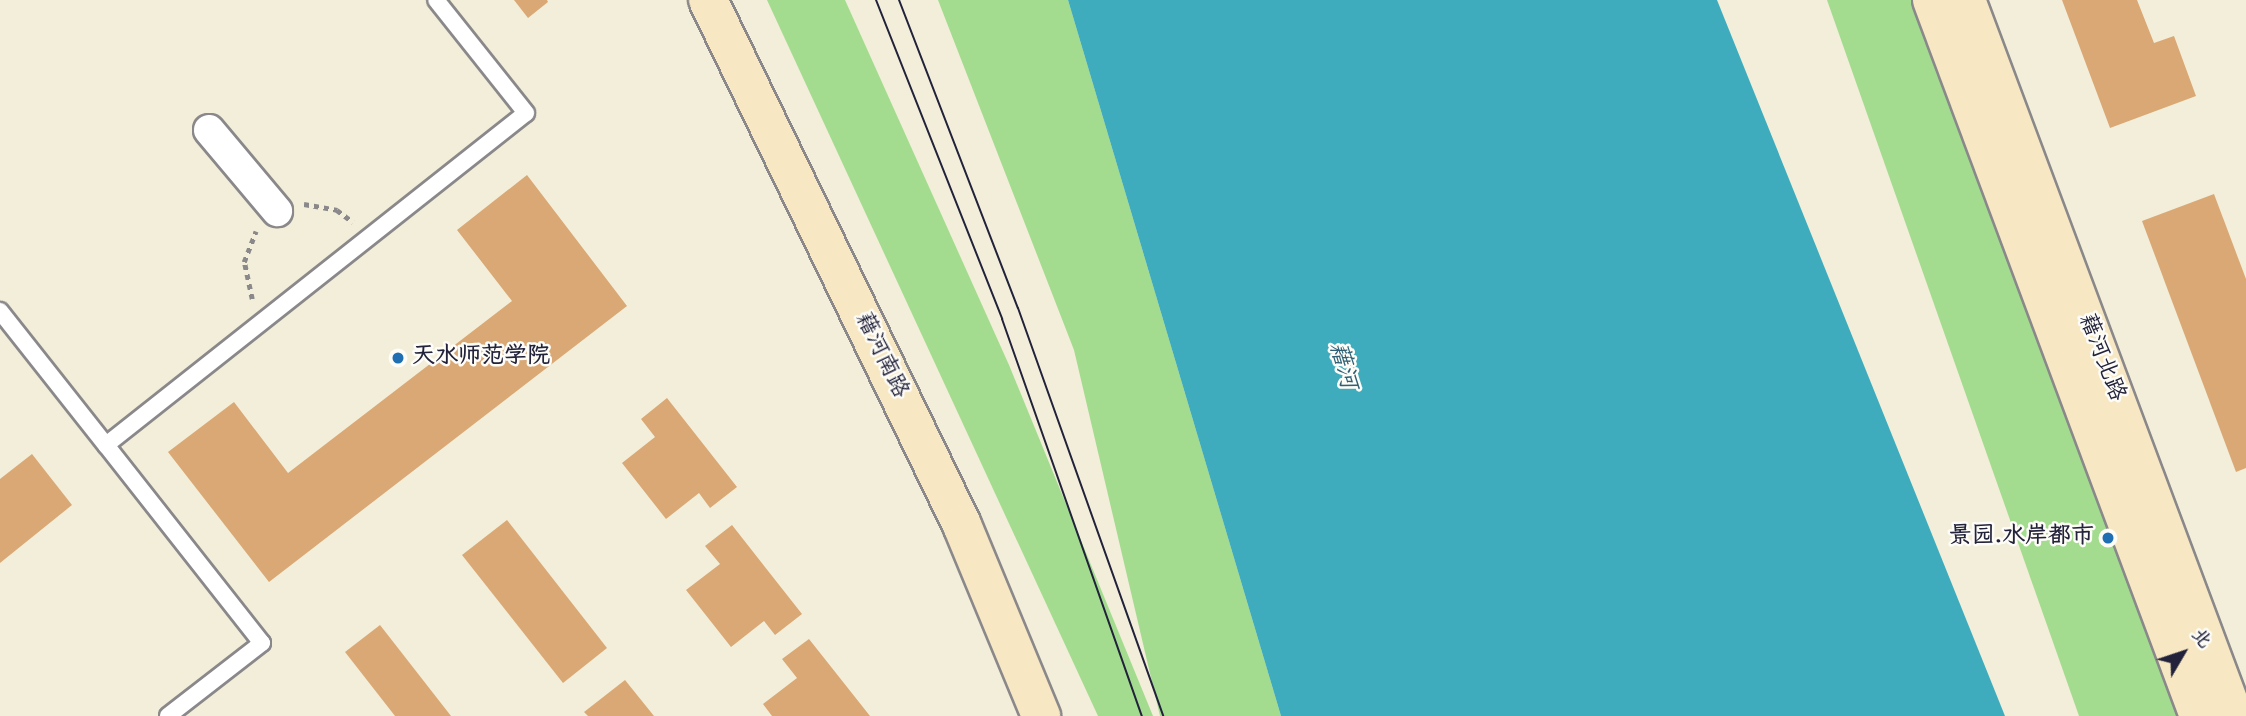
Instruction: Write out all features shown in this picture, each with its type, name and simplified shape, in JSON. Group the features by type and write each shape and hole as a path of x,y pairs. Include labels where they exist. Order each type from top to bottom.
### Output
{"main road":[{"name":"藉河南路","path":"708,0 962,525 1041,716"},
{"name":"藉河北路","path":"1932,0 2227,709"},
{"name":"藉河北路","path":"1966,0 2227,709"}],"street":[{"path":"209,130 277,211"}],"lane":[{"path":"106,445 526,113 436,0"},
{"path":"0,311 262,642 168,716"}],"green space":[{"path":"767,0 845,0 1009,365 1153,716 1098,716"},
{"path":"938,0 1068,0 1281,716 1160,716 1074,350"},
{"path":"1827,0 1919,0 2190,716 2079,716"}],"water":[{"name":"藉河","path":"1068,0 1717,0 2005,716 1281,716"}],"building":[{"path":"514,0 547,0 548,2 528,18"},
{"path":"2062,0 2137,0 2154,43 2174,36 2196,96 2110,128"},
{"path":"527,175 627,306 269,582 168,452 234,402 288,473 512,301 457,230"},
{"path":"2214,194 2246,279 2246,468 2236,472 2142,221"},
{"path":"667,398 737,487 710,508 699,493 666,519 622,463 655,437 641,419"},
{"path":"32,454 72,505 0,563 0,479"},
{"path":"507,520 607,648 563,683 462,555"},
{"path":"732,525 802,614 775,635 764,621 731,647 686,590 720,564 705,546"},
{"path":"380,625 451,716 395,716 345,652"},
{"path":"809,639 870,716 772,716 763,704 797,678 782,659"},
{"path":"625,680 654,716 588,716 584,712"}],"tram line":[{"path":"876,0 1002,319 1142,716"},
{"path":"899,0 1018,308 1163,716"}],"place":[{"name":"天水师范学院","path":"398,358"},
{"name":"景园.水岸都市","path":"2108,538"}]}
